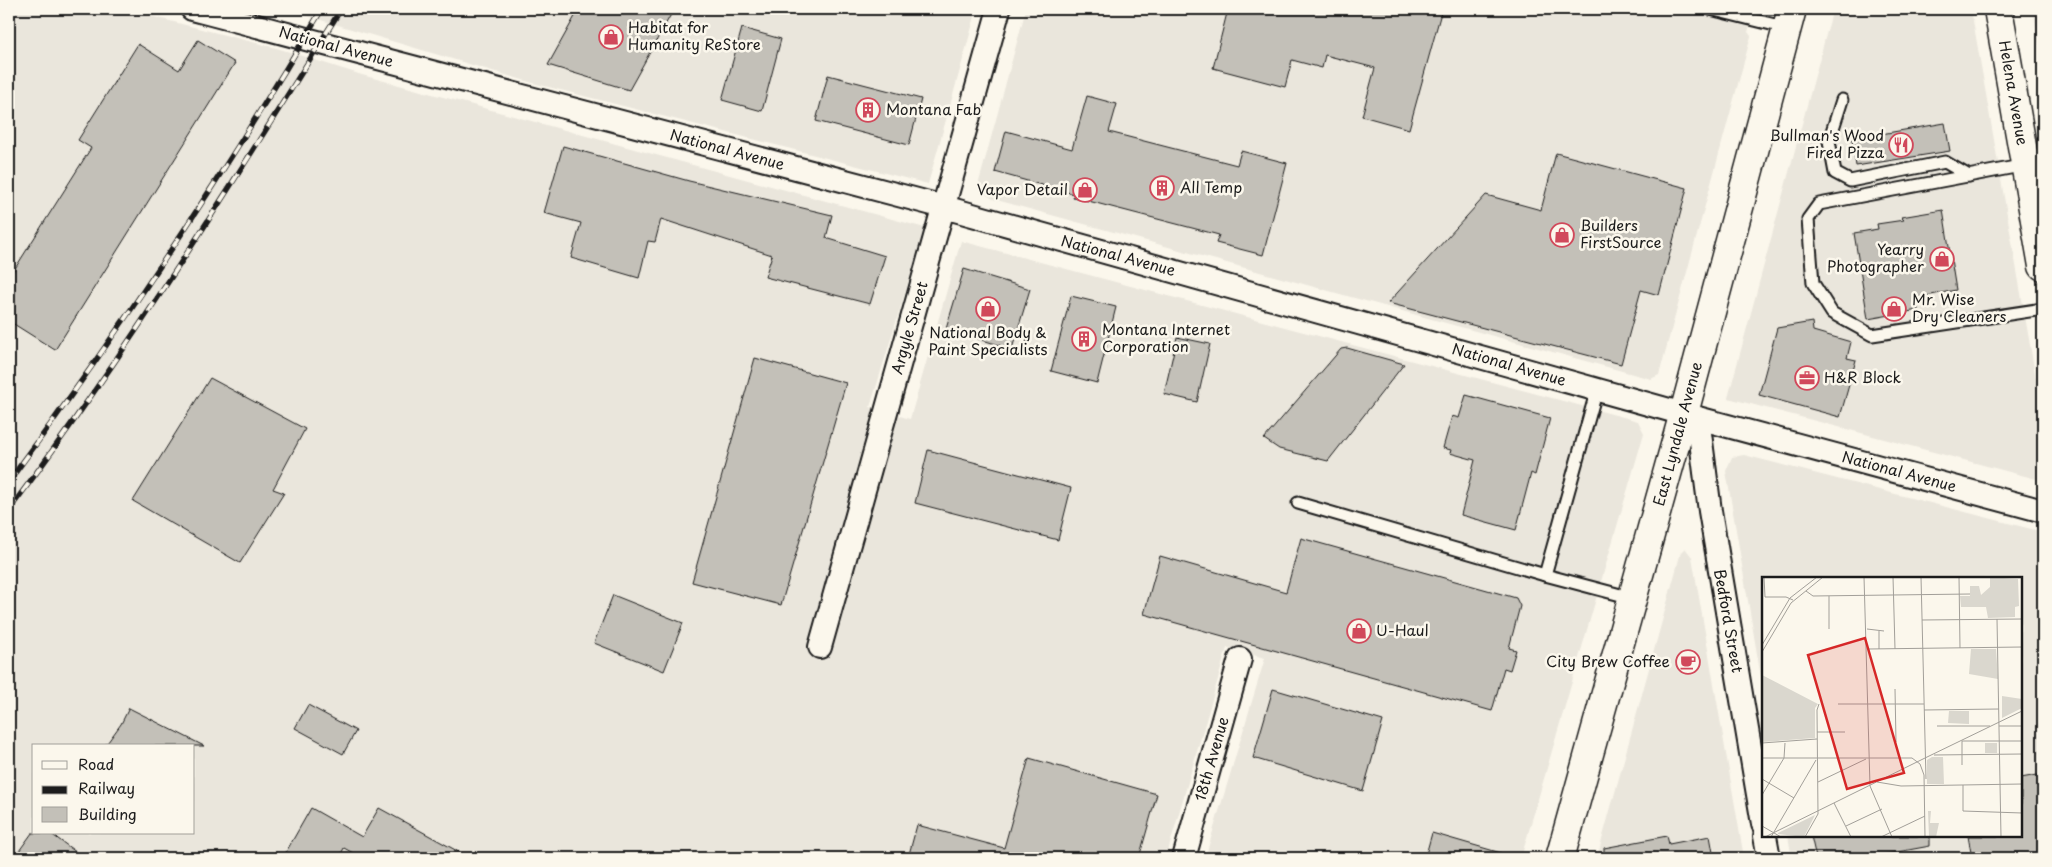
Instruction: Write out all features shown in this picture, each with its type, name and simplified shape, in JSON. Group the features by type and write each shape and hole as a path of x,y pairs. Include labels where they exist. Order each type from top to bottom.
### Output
{"main road":[{"name":"Helena Avenue","path":"1998,9 2043,266"},
{"name":"East Lyndale Avenue","path":"1560,858 1632,598 1691,416 1789,19"}],"street":[{"name":"National Avenue","path":"192,9 944,208 1691,416 2043,510"},
{"name":"Argyle Street","path":"820,647 999,9"},
{"name":"Bedford Street","path":"1691,416 1710,511 1762,818"},
{"name":"18th Avenue","path":"1184,858 1240,659"},
{"path":"1765,837 1769,858"}],"lane":[{"path":"1710,9 1789,19"},
{"path":"1842,100 1829,140 1835,173 1850,181 1945,162 1970,176"},
{"path":"2026,165 1819,204 1808,218 1813,283 1832,313 1872,335 2043,308"},
{"path":"1545,576 1596,389"},
{"path":"1298,503 1545,576 1632,598"}],"shaded area":[{"path":"9,9 123,9 280,49 362,75 925,228 870,407 910,419 961,241 1638,421 1644,433 1521,858 1205,858 1265,658 1227,648 1166,858 9,858"},
{"path":"284,9 977,9 928,184 533,83"},
{"path":"1026,9 1755,9 1748,32 1751,36 1659,375 1651,379 993,199 981,191 979,182"},
{"path":"1833,9 1971,9 2043,419 2043,479 2040,480 1728,398"},
{"path":"2033,9 2043,9 2043,70"},
{"path":"1744,455 2043,532 2043,858 1792,858 1788,837 2022,837 2022,577 1762,577 1762,683 1726,471 1732,457"},
{"path":"1685,548 1692,557 1744,858 1597,858 1681,552"}],"building":[{"name":"Habitat for Humanity ReStore","path":"579,9 674,9 629,90 548,65"},
{"path":"1228,9 1442,9 1409,129 1362,116 1375,68 1325,55 1322,68 1292,60 1285,87 1213,68"},
{"path":"742,28 781,39 762,111 722,100"},
{"path":"198,40 235,63 55,350 9,321 9,278 91,148 78,140 138,44 179,70"},
{"name":"Montana Fab","path":"828,75 921,99 909,145 816,121"},
{"path":"1087,96 1117,104 1109,132 1237,165 1241,151 1287,163 1263,255 1216,243 1219,235 1073,197 1074,194 995,172 1006,131 1072,149"},
{"name":"Bullman's Wood Fired Pizza","path":"1945,123 1950,151 1856,166 1852,139"},
{"path":"563,146 689,181 832,215 826,238 885,256 870,304 765,277 772,255 661,219 655,242 648,241 639,278 571,258 581,223 544,213"},
{"name":"Builders FirstSource","path":"1556,153 1687,188 1659,295 1641,290 1621,364 1388,303 1486,195 1541,210"},
{"path":"1943,210 1956,290 1916,298 1918,310 1868,319 1854,233 1878,229 1877,224 1904,220 1901,217"},
{"name":"National Body & Paint Specialists","path":"964,269 1030,289 1012,349 946,329"},
{"name":"Montana Internet Corporation","path":"1071,296 1116,307 1097,383 1051,371"},
{"name":"H&R Block","path":"1812,322 1813,331 1851,342 1847,358 1856,360 1840,417 1759,395 1777,328"},
{"path":"1177,337 1210,344 1197,402 1164,394"},
{"path":"1347,348 1404,364 1328,461 1279,449 1264,439 1341,349"},
{"path":"755,358 846,383 781,605 692,582"},
{"path":"210,378 305,429 273,489 284,493 240,563 133,501"},
{"path":"1466,395 1550,418 1535,475 1531,473 1516,530 1461,515 1475,460 1450,453 1451,450 1443,448 1452,416 1459,418"},
{"path":"928,450 1071,488 1058,540 915,503"},
{"name":"U-Haul","path":"1301,538 1516,598 1520,606 1509,648 1516,650 1510,670 1504,668 1492,711 1144,614 1160,556 1286,592"},
{"path":"613,595 683,623 664,671 594,643"},
{"path":"1273,689 1383,721 1363,791 1253,758"},
{"path":"308,705 356,731 343,754 295,728"},
{"path":"129,708 204,746 195,746 195,744 106,744 121,724"},
{"path":"1029,758 1157,794 1139,858 908,858 917,825 1004,848"},
{"path":"2043,774 2043,858 1972,858 1968,837 2022,837 2022,778"},
{"path":"311,808 362,837 379,808 470,858 350,858 353,853 344,848 339,858 297,858 286,852"},
{"path":"32,833 51,834 84,858 14,858"},
{"path":"1432,833 1501,853 1501,858 1425,858"},
{"path":"1667,836 1669,844 1710,836 1714,858 1604,858 1604,848"},
{"path":"1811,837 1930,837 1930,846 1865,858 1816,858"}],"railway":[{"path":"9,481 92,366 172,249 322,9"},
{"path":"9,510 97,388 181,263 341,9"}],"place":[{"name":"Habitat for Humanity ReStore","path":"611,37"},
{"name":"Montana Fab","path":"868,110"},
{"name":"Bullman's Wood Fired Pizza","path":"1901,145"},
{"name":"All Temp","path":"1162,188"},
{"name":"Vapor Detail","path":"1085,190"},
{"name":"Builders FirstSource","path":"1562,235"},
{"name":"Yearry Photographer","path":"1942,259"},
{"name":"National Body & Paint Specialists","path":"988,309"},
{"name":"Mr. Wise Dry Cleaners","path":"1894,309"},
{"name":"Montana Internet Corporation","path":"1084,339"},
{"name":"H&R Block","path":"1807,378"},
{"name":"U-Haul","path":"1359,631"},
{"name":"City Brew Coffee","path":"1688,662"}]}
